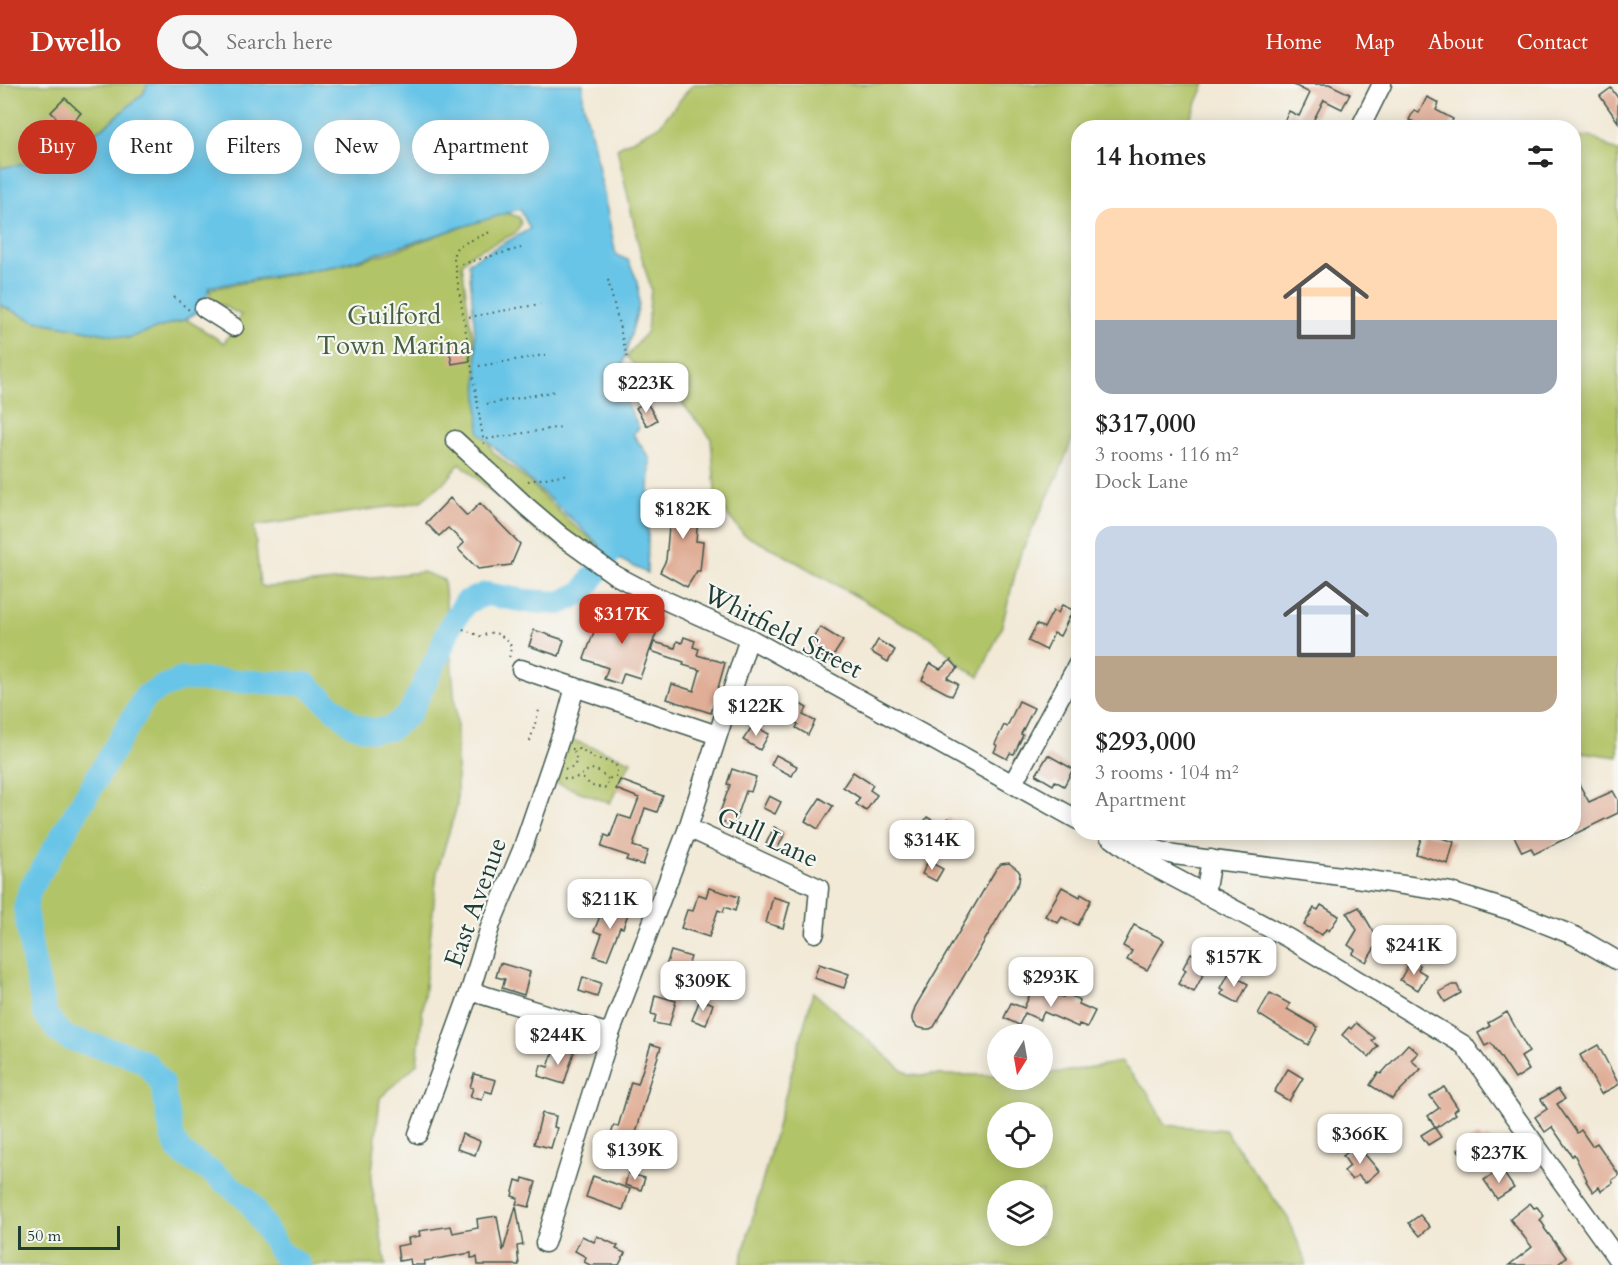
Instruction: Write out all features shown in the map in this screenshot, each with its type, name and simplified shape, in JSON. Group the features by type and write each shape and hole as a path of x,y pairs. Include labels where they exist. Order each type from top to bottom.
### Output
{"street":[{"path":"1364,120 1382,84"},
{"path":"204,308 234,327"},
{"name":"Whitfield Street","path":"455,440 561,536 615,575 651,594 749,638 1071,816"},
{"path":"545,1243 610,1034 688,828 749,638"},
{"path":"514,667 717,735"},
{"path":"1013,783 1071,677"},
{"name":"East Avenue","path":"418,1134 470,991 491,924 522,850 564,727 575,687"},
{"name":"Gull Lane","path":"688,828 819,888 815,933"},
{"path":"1113,840 1143,861 1288,938 1464,1045 1618,1260"},
{"path":"1125,840 1174,855 1450,892 1512,911 1575,936 1618,961"},
{"path":"1204,895 1211,860"},
{"path":"470,991 610,1034"}],"path":[{"path":"484,447 454,252 458,246 490,232"},
{"path":"462,264 521,248"},
{"path":"609,280 627,357"},
{"path":"469,317 540,304"},
{"path":"479,366 550,354"},
{"path":"487,404 555,392"},
{"path":"487,439 562,427"},
{"path":"528,481 568,474"},
{"path":"463,629 482,637 492,632 509,642 514,667"},
{"path":"530,741 540,707"},
{"path":"581,749 594,758 614,763 617,767 617,776 608,779 595,770 585,772 581,777 568,779 564,778 562,773 564,769 575,766 574,750 581,749"},
{"path":"581,777 592,786 600,788 607,785 608,779"}],"green space":[{"path":"0,84 148,84 143,94 97,131 97,120 18,120 18,165 0,168"},
{"path":"693,84 1205,84 1189,120 1071,120 1071,442 1060,471 1020,555 1001,629 979,677 959,664 931,637 744,535 716,501 711,438 676,396 651,383 627,357 647,331 651,289 617,148 659,126"},
{"path":"1590,136 1618,152 1618,757 1581,752 1581,138"},
{"name":"Guilford Town Marina","path":"503,212 519,217 521,224 516,233 471,254 462,264 469,317 487,404 487,439 493,452 528,481 572,524 600,546 588,562 534,530 460,463 448,479 421,501 254,526 260,585 265,587 423,572 444,580 457,725 457,806 437,872 417,1064 380,1098 371,1181 386,1265 0,1265 0,305 35,321 128,338 186,319 224,343 241,315 212,300 209,289 342,265 391,252"},
{"path":"566,738 631,761 610,803 551,781"},
{"path":"813,992 908,1075 987,1075 987,1090 1053,1090 1053,1073 1121,1062 1148,1093 1165,1125 1225,1130 1288,1218 1306,1265 740,1265"}],"water":[{"path":"148,84 583,84 583,102 616,255 628,260 638,282 639,305 621,371 623,395 639,428 633,434 650,459 647,573 609,554 479,433 476,345 469,262 530,229 520,209 340,265 209,287 204,308 186,319 128,338 35,321 0,305 0,168 18,165 18,174 97,174 97,131 109,123 109,174 194,174 194,120 112,120 143,94"}],"building":[{"path":"1292,84 1329,84 1350,94 1342,109 1324,100 1314,120 1285,120 1289,111 1299,116 1310,93"},
{"path":"1611,88 1618,98 1618,122 1600,96"},
{"path":"1427,97 1439,103 1436,110 1453,119 1409,120 1414,110 1419,113"},
{"path":"65,98 81,113 74,120 58,120 51,112"},
{"path":"467,340 470,361 452,364 448,342"},
{"path":"646,401 657,420 647,426 636,408"},
{"path":"672,493 700,495 696,541 703,542 700,571 697,571 687,587 660,572 666,560"},
{"path":"450,498 467,516 480,503 520,544 511,565 478,569 458,549 464,543 448,528 439,536 426,523"},
{"path":"1062,605 1071,609 1071,614 1060,636 1054,633 1046,650 1028,641 1037,624 1044,628 1053,611 1058,613"},
{"path":"602,610 642,624 646,612 662,617 640,678 624,673 620,684 604,679 608,668 584,659"},
{"path":"820,627 843,641 830,661 807,648"},
{"path":"534,630 564,640 559,656 529,646"},
{"path":"684,637 695,641 693,647 699,649 697,655 725,663 711,713 667,699 672,684 694,691 700,670 651,651 654,642 675,648 677,641 682,643"},
{"path":"878,640 895,650 888,662 871,652"},
{"path":"951,660 958,668 947,678 958,684 952,696 922,680 930,663 940,669"},
{"path":"772,696 787,704 790,698 807,708 803,715 815,721 808,735 796,728 798,724 767,707"},
{"path":"1019,701 1034,708 1014,754 1010,753 1007,759 994,752 997,746 995,744 1004,725 1007,727"},
{"path":"753,725 769,734 760,750 743,740"},
{"path":"776,755 797,766 792,776 771,765"},
{"path":"1048,755 1071,768 1064,786 1055,781 1053,785 1036,775"},
{"path":"732,769 756,777 751,792 746,791 734,826 717,820 730,785 727,784"},
{"path":"853,772 873,785 870,790 877,795 866,811 856,804 860,798 843,787"},
{"path":"620,780 663,796 657,812 645,808 633,846 648,851 643,865 626,860 628,856 601,847 605,835 610,837 618,815 631,819 639,798 616,789"},
{"path":"1581,788 1589,802 1613,791 1618,800 1618,813 1581,831"},
{"path":"769,796 781,802 775,814 763,808"},
{"path":"820,798 833,806 818,829 805,821"},
{"path":"927,817 943,827 948,818 960,825 949,843 944,840 940,847 917,833"},
{"path":"774,827 785,833 777,850 766,844"},
{"path":"1420,840 1454,842 1448,864 1416,854"},
{"path":"1516,840 1563,840 1534,854 1531,848 1522,852"},
{"path":"928,861 943,869 936,881 922,874"},
{"path":"1009,863 1020,873 1019,882 934,1027 925,1029 917,1027 912,1020 915,1007 996,869 1001,864"},
{"path":"1062,887 1091,900 1078,925 1062,917 1058,923 1045,916"},
{"path":"709,888 739,897 735,911 725,907 723,912 718,910 709,937 681,928 687,910 693,911 698,894 706,897"},
{"path":"773,897 790,902 783,928 766,923"},
{"path":"610,904 629,911 607,960 594,956 602,934 594,931 600,916 604,918"},
{"path":"1321,905 1339,916 1329,931 1326,929 1322,935 1304,925 1314,908 1318,910"},
{"path":"1359,907 1379,941 1366,962 1352,954 1355,950 1348,945 1357,930 1347,913"},
{"path":"1134,925 1164,940 1147,970 1127,960 1132,951 1123,946"},
{"path":"671,951 691,957 685,975 665,969"},
{"path":"1191,953 1209,963 1194,992 1178,984 1186,970 1183,968"},
{"path":"1411,960 1420,965 1418,970 1427,975 1418,990 1400,980"},
{"path":"500,963 530,972 524,995 502,988 505,979 496,977"},
{"path":"819,964 849,974 844,988 814,978"},
{"path":"1229,973 1248,984 1238,1003 1221,994 1224,990 1221,988"},
{"path":"583,977 601,983 597,997 579,991"},
{"path":"1034,985 1063,997 1065,993 1080,1000 1079,1004 1095,1011 1087,1027 1079,1024 1078,1027 1044,1012 1040,1020 1025,1013 1020,1024 1004,1018 1011,1003 1024,1008"},
{"path":"1452,985 1457,985 1461,993 1445,1002 1439,992"},
{"path":"1270,993 1290,1004 1287,1009 1318,1027 1308,1045 1258,1014"},
{"path":"655,995 676,1001 669,1026 654,1023 656,1015 651,1014"},
{"path":"700,999 713,1004 706,1025 692,1020"},
{"path":"1507,1012 1529,1052 1521,1057 1529,1070 1515,1079 1491,1043 1485,1046 1478,1033 1490,1026 1488,1023"},
{"path":"1356,1023 1375,1038 1372,1041 1378,1046 1369,1057 1342,1035"},
{"path":"651,1044 661,1047 648,1087 632,1152 608,1144 614,1125 618,1127 631,1082 638,1084"},
{"path":"1408,1044 1418,1053 1411,1060 1421,1069 1392,1099 1370,1085 1378,1073 1381,1074"},
{"path":"1598,1045 1618,1083 1601,1094 1580,1055"},
{"path":"555,1046 574,1052 564,1084 538,1076 541,1065 548,1067"},
{"path":"1288,1069 1303,1078 1289,1101 1274,1092"},
{"path":"474,1074 496,1080 492,1093 485,1091 482,1100 470,1097"},
{"path":"1444,1087 1458,1108 1454,1111 1456,1114 1436,1128 1428,1116 1439,1108 1430,1096"},
{"path":"1558,1089 1565,1099 1557,1104 1577,1133 1581,1130 1592,1146 1597,1143 1618,1173 1618,1176 1612,1180 1613,1183 1601,1191 1599,1187 1593,1192 1574,1154 1572,1156 1552,1127 1545,1132 1535,1117 1547,1109 1541,1099"},
{"path":"542,1113 556,1116 554,1127 557,1128 551,1148 534,1144"},
{"path":"1434,1127 1441,1137 1428,1145 1421,1135"},
{"path":"462,1134 480,1141 475,1155 457,1149"},
{"path":"1478,1135 1483,1141 1487,1138 1495,1148 1471,1166 1458,1150"},
{"path":"1357,1145 1379,1171 1365,1183 1358,1175 1352,1180 1344,1171 1350,1166 1343,1156"},
{"path":"1501,1169 1514,1188 1497,1199 1484,1180"},
{"path":"628,1173 645,1178 641,1190 625,1185"},
{"path":"593,1176 630,1189 623,1210 586,1197"},
{"path":"523,1178 536,1182 529,1207 516,1204 518,1198 512,1196 516,1180 522,1182"},
{"path":"1530,1203 1534,1208 1537,1207 1544,1216 1540,1220 1544,1228 1566,1257 1557,1265 1509,1265 1532,1247 1510,1219"},
{"path":"516,1206 523,1245 517,1246 519,1265 478,1265 477,1257 471,1258 471,1253 424,1261 425,1265 411,1265 410,1259 399,1261 397,1246 409,1244 408,1238 420,1236 419,1231 451,1226 453,1233 478,1228 477,1219 497,1216 503,1251"},
{"path":"1420,1215 1430,1227 1420,1236 1409,1223"},
{"path":"582,1236 594,1242 597,1236 618,1246 616,1249 625,1253 619,1265 590,1265 584,1262 586,1257 575,1251"}],"waterway":[{"path":"299,1265 281,1253 248,1200 213,1173 180,1152 172,1136 162,1083 146,1063 127,1054 69,1039 59,1032 45,1014 25,908 30,889 146,696 183,679 306,684 353,725 370,730 390,729 409,714 439,654 450,626 466,602 486,594 526,601 560,603 583,592 609,554"}]}
